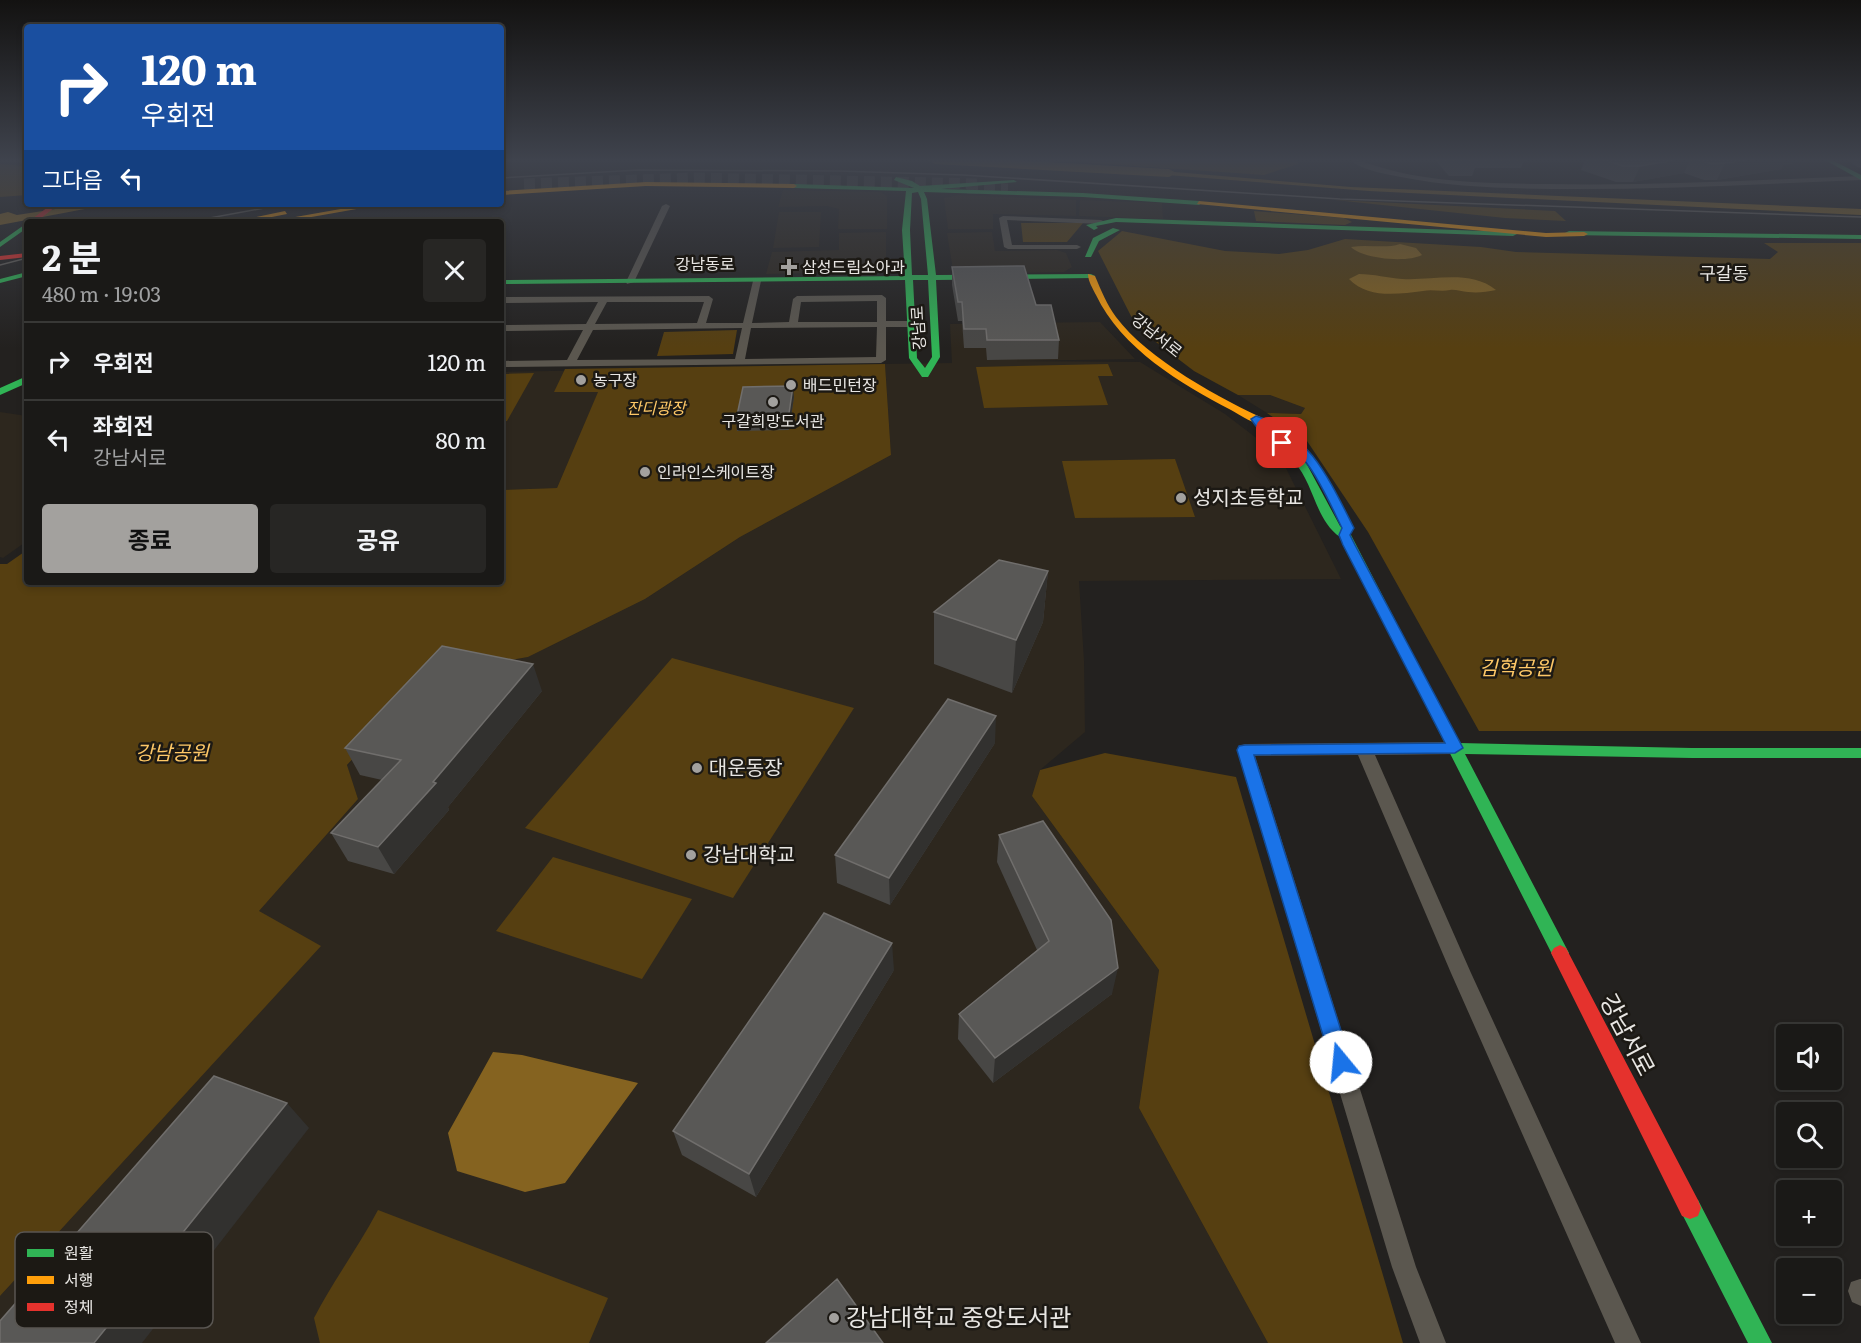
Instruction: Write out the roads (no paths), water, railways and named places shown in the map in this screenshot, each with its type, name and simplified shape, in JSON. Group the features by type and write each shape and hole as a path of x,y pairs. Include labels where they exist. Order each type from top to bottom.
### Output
{"main road":[{"name":"강남로","path":"914,223 908,258 913,358 925,375 936,357 932,279 923,223"},
{"path":"1150,223 1121,228 1104,234 1091,248 1082,251 1081,239 1097,225 1156,223"},
{"path":"1097,225 1153,223"},
{"path":"1188,223 1546,235 1861,237"},
{"path":"1337,228 1358,226 1360,223"},
{"path":"1423,223 1546,235"},
{"path":"1460,223 1584,234"},
{"path":"1517,223 1571,227 1861,232"},
{"path":"2,255 24,229"},
{"path":"2,255 24,240"},
{"name":"강남서로","path":"1082,251 1082,270 1091,276 1121,327 1156,357 1187,379 1256,419 1262,428 1300,461 1335,528 1345,535 1760,1343"},
{"path":"2,255 24,255"},
{"path":"2,255 24,260"},
{"path":"872,279 896,271 908,258"},
{"path":"930,262 948,274 969,278"},
{"path":"0,281 24,275"},
{"path":"908,279 1091,276"},
{"name":"강남동로","path":"504,282 908,279"},
{"path":"0,392 24,380"},
{"path":"1455,748 1692,753 1861,753"}],"street":[{"path":"630,282 658,223"},
{"path":"1004,223 1008,247 1082,251"},
{"path":"1066,223 1097,225"},
{"path":"739,362 757,281"},
{"path":"504,364 881,360 882,298 797,299 793,326"},
{"path":"504,300 709,299 700,327"},
{"path":"570,363 603,300"},
{"path":"504,328 911,324"},
{"path":"1433,1343 1404,1267 1245,750 1455,748"},
{"path":"1364,749 1461,974 1628,1343"}],"tram line":[{"path":"0,265 24,259"}],"place":[{"name":"삼성드림소아과","path":"789,267"},
{"name":"농구장","path":"581,380"},
{"name":"배드민턴장","path":"791,385"},
{"name":"구갈희망도서관","path":"773,402"},
{"name":"인라인스케이트장","path":"645,472"},
{"name":"성지초등학교","path":"1181,498"},
{"name":"대운동장","path":"697,768"},
{"name":"강남대학교","path":"691,855"},
{"name":"강남대학교 중앙도서관","path":"834,1318"}],"district":[{"name":"구갈동","path":"1724,274"}],"park label":[{"name":"잔디광장","path":"656,408"},
{"name":"김혁공원","path":"1516,668"},
{"name":"강남공원","path":"172,753"}]}
